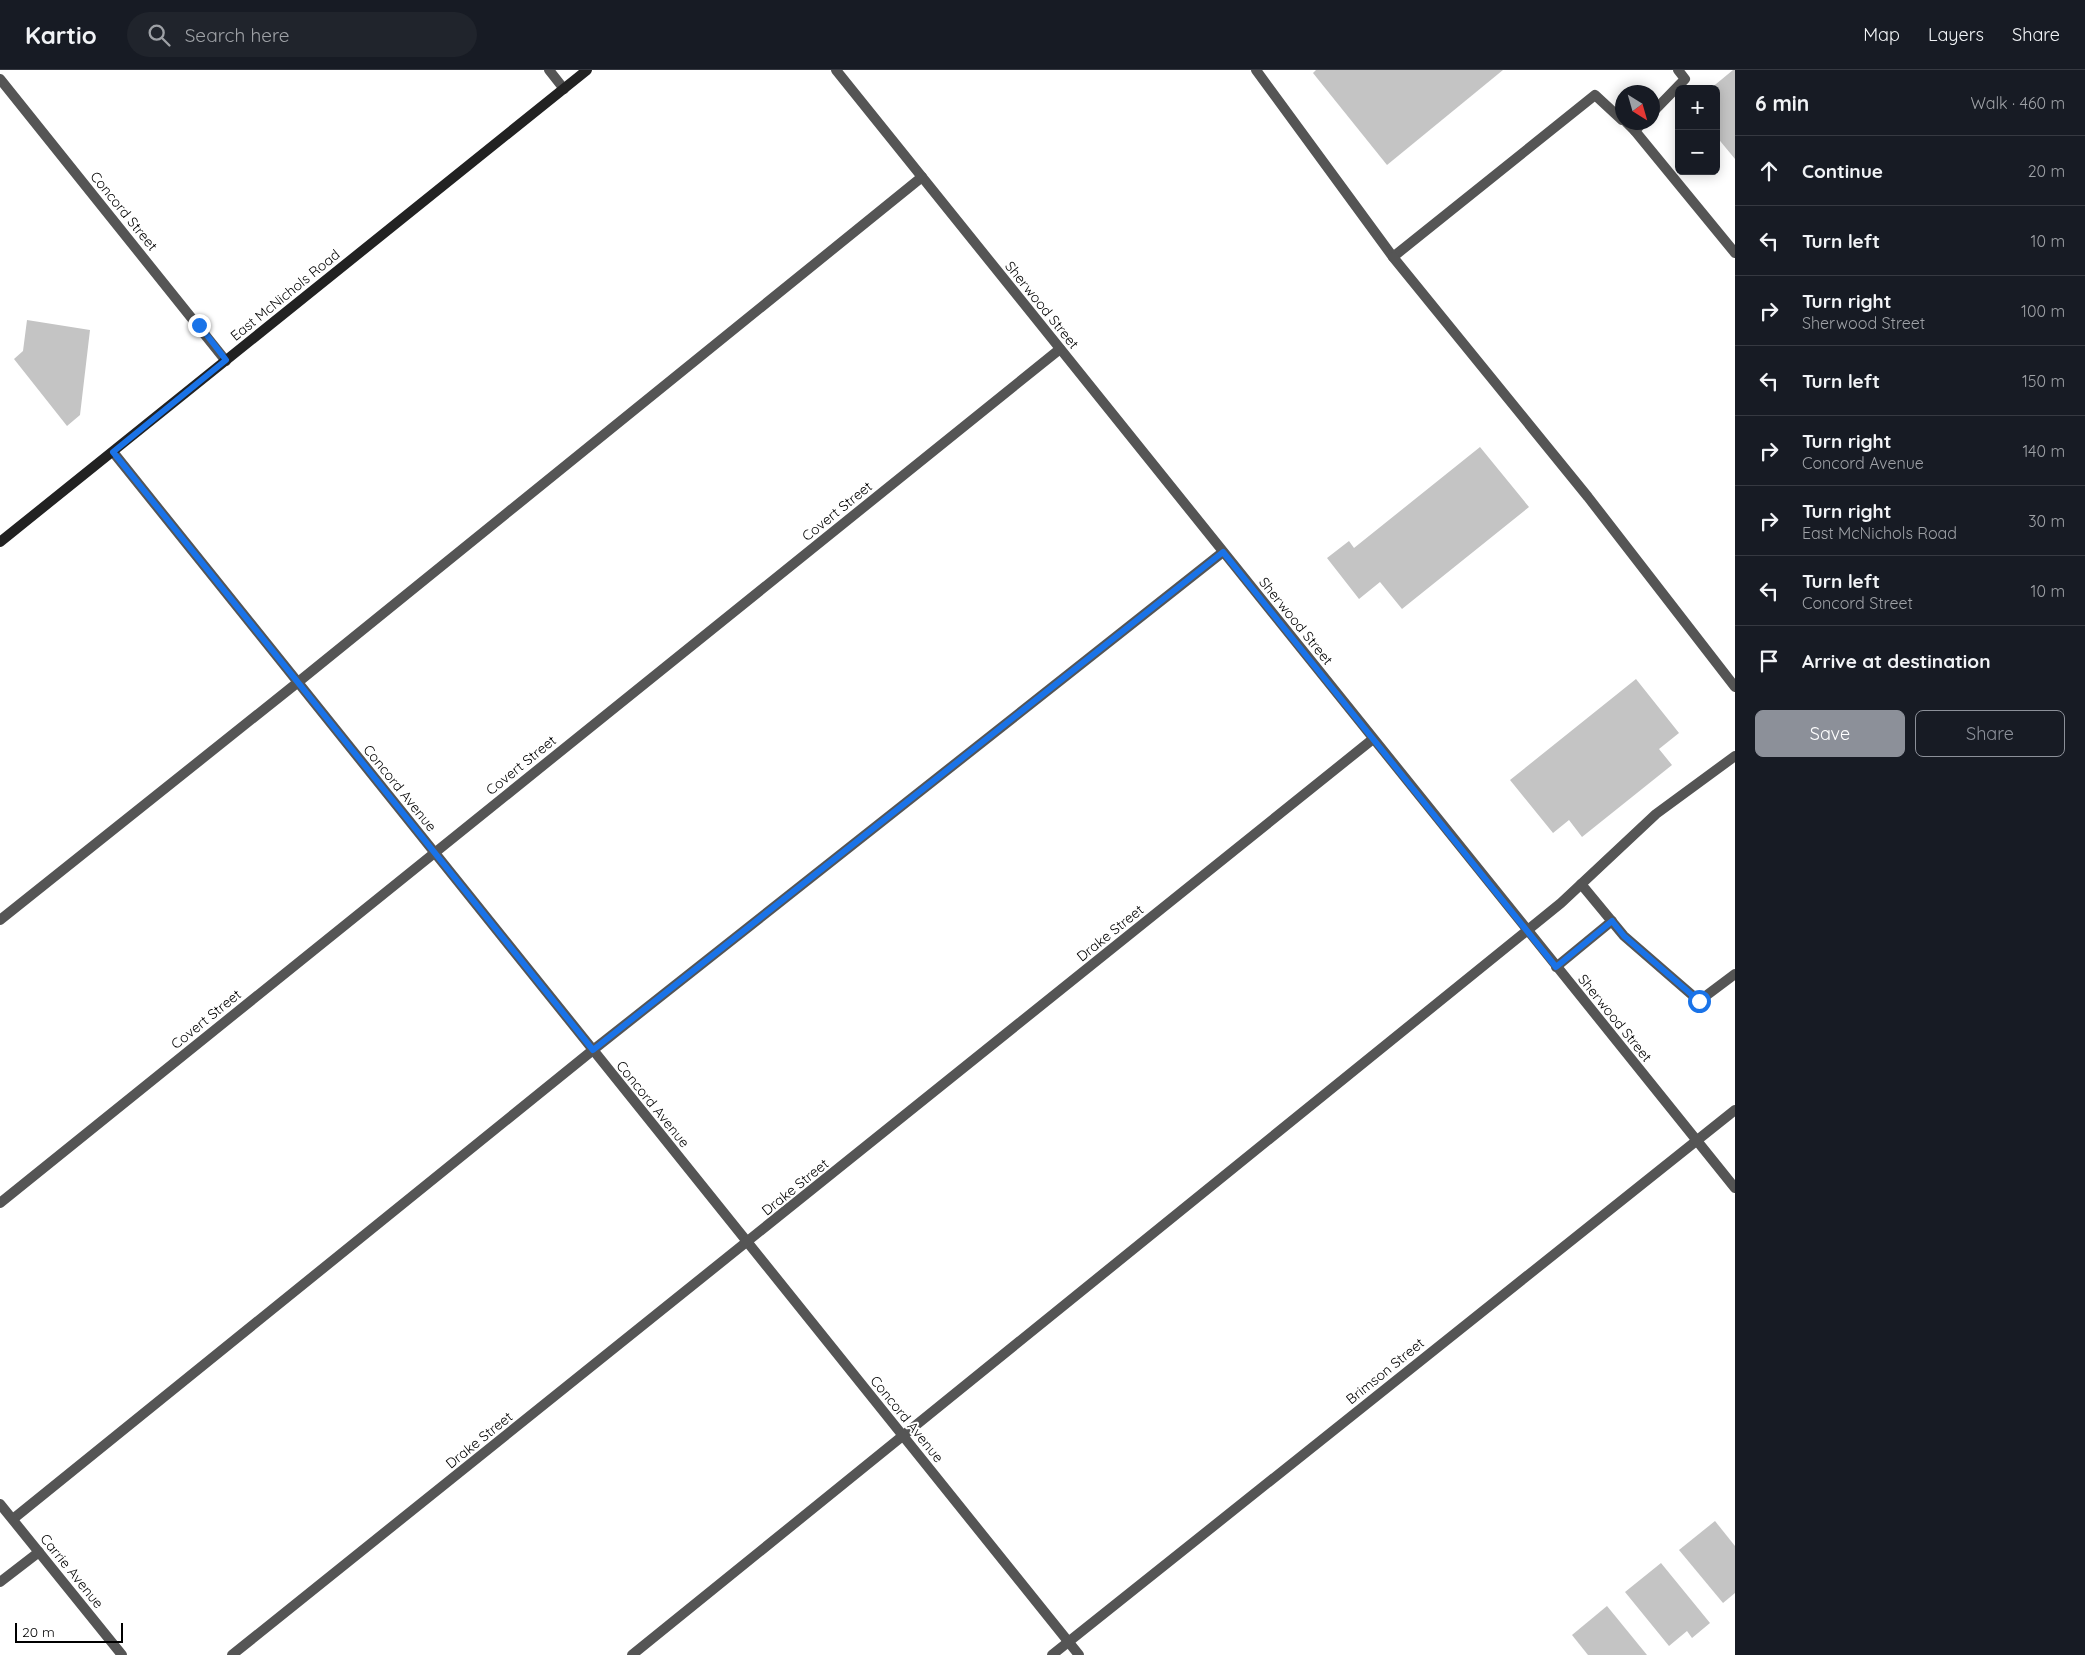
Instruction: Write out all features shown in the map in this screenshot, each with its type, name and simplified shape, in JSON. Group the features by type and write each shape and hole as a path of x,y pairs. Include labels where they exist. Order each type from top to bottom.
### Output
{"main road":[{"name":"East McNichols Road","path":"0,542 587,70"}],"street":[{"path":"549,70 564,89"},
{"name":"Sherwood Street","path":"836,70 1735,1188"},
{"path":"1256,70 1393,257 1594,504 1735,687"},
{"path":"1660,104 1685,79 1678,70"},
{"name":"Concord Street","path":"0,79 226,360"},
{"path":"1393,257 1595,95 1615,114"},
{"path":"1635,131 1735,254"},
{"path":"0,920 297,683 922,177"},
{"name":"Covert Street","path":"0,1203 1060,349"},
{"name":"Concord Avenue","path":"113,452 1079,1655"},
{"path":"13,1519 593,1050 1223,552"},
{"name":"Drake Street","path":"232,1655 1373,738"},
{"path":"632,1655 904,1437 1527,931 1561,903 1656,814 1735,756"},
{"path":"1581,884 1624,936 1699,1001 1735,974"},
{"path":"1556,967 1612,921"},
{"name":"Brimson Street","path":"1052,1655 1735,1110"},
{"name":"Carrie Avenue","path":"0,1504 122,1655"},
{"path":"0,1582 39,1552"}],"building":[{"path":"1316,70 1503,70 1387,165 1313,73"},
{"path":"1735,70 1735,159 1720,141 1720,85 1715,85"},
{"path":"27,320 90,330 80,415 67,426 14,359 23,351"},
{"path":"1480,447 1529,507 1402,609 1380,582 1359,599 1327,558 1349,541 1354,548"},
{"path":"1636,679 1679,733 1659,749 1672,765 1582,837 1569,820 1553,833 1510,780"},
{"path":"1715,1521 1735,1546 1735,1593 1723,1603 1679,1550"},
{"path":"1661,1563 1710,1623 1692,1638 1687,1631 1669,1646 1625,1592"},
{"path":"1607,1606 1647,1655 1588,1655 1572,1635"}],"route":[{"path":"199,325 226,360 113,452 593,1050 1223,552 1556,967 1612,921 1624,936 1699,1001"}]}
